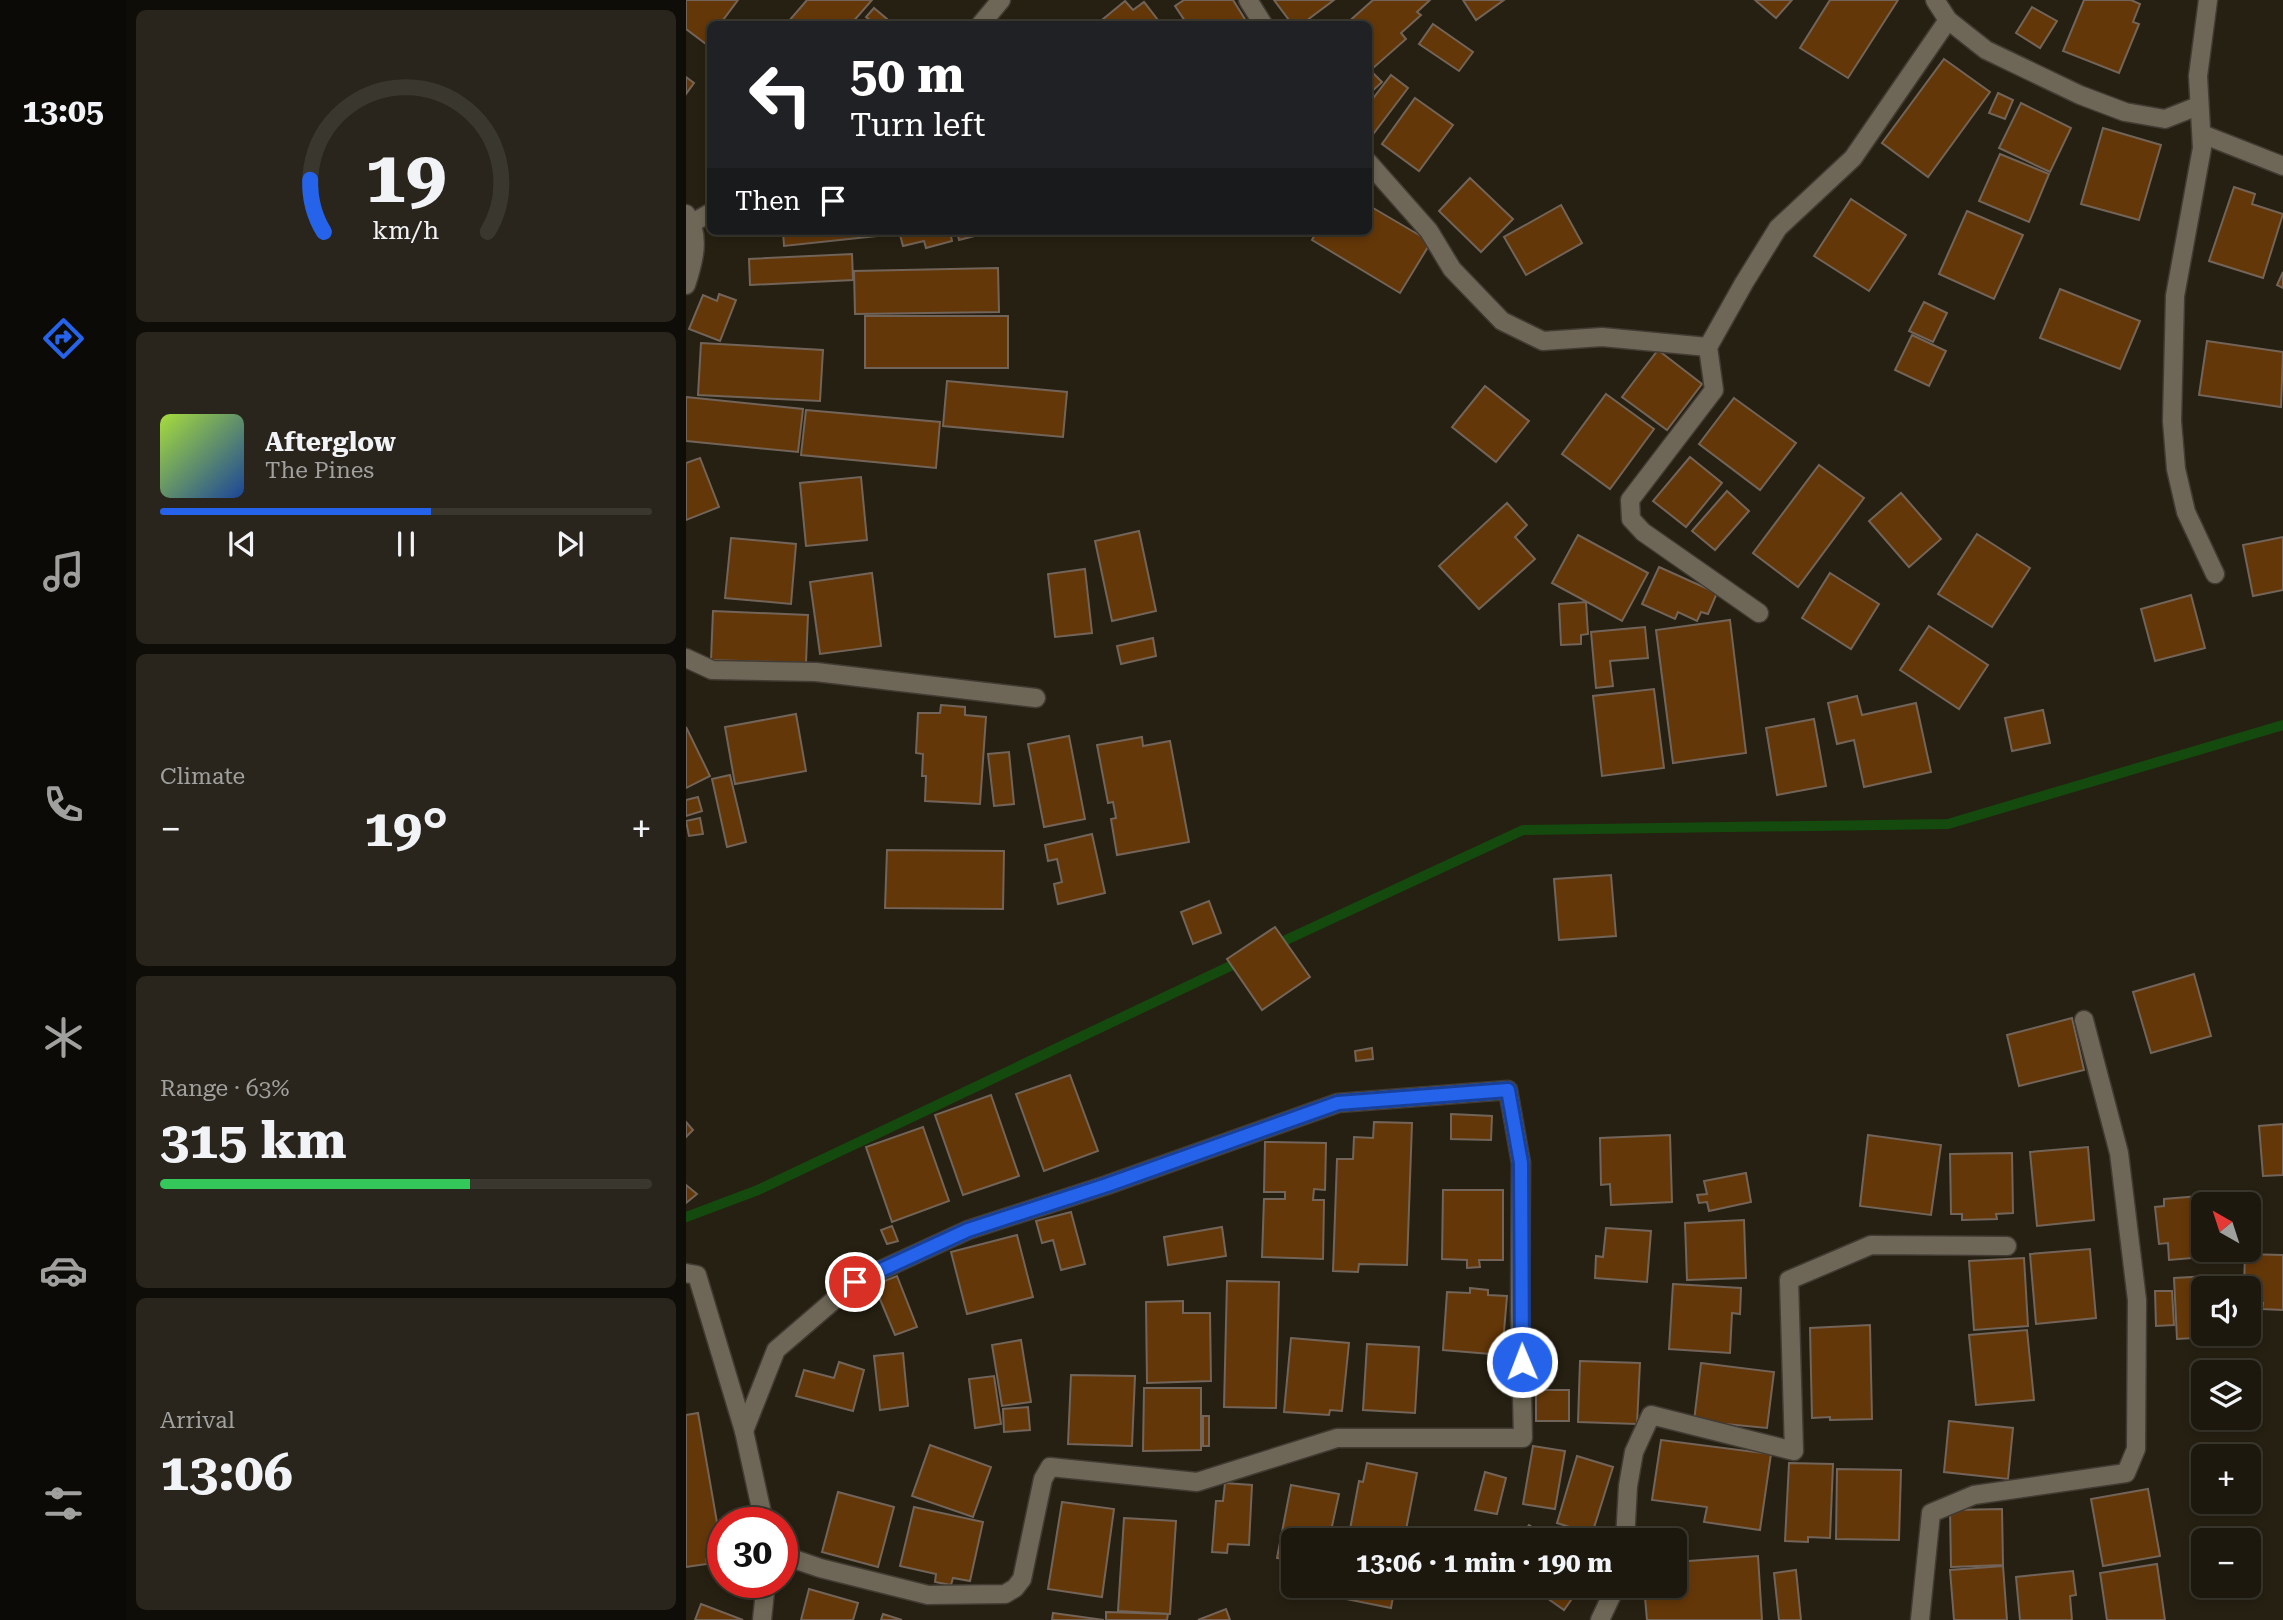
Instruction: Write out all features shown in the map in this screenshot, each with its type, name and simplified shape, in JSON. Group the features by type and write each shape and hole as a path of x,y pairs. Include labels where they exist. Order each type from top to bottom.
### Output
{"street":[{"path":"984,21 1001,0"},
{"path":"1248,0 1261,21"},
{"path":"1935,0 1948,20 1986,50 2080,96 2125,112 2165,119 2198,106"},
{"path":"2208,0 2198,76 2202,148 2175,296 2172,421 2176,469 2186,512 2215,574"},
{"path":"1759,614 1643,532 1631,519 1630,500 1714,390 1708,346 1779,228 1853,158 1948,20"},
{"path":"2202,134 2283,166"},
{"path":"1372,167 1429,231 1452,269 1502,321 1543,341 1602,337 1708,346"},
{"path":"686,285 696,244 689,218 707,214"},
{"path":"686,657 712,670 816,672 1036,698"},
{"path":"1920,1620 1931,1513 1974,1495 2126,1473 2136,1449 2137,1300 2119,1153 2084,1020"},
{"path":"744,1431 776,1350 855,1282 968,1230 1107,1185 1338,1103 1508,1090 1521,1163 1523,1438 1337,1438 1196,1482 1050,1467 1043,1479 1022,1578 1016,1588 1005,1594 928,1595 798,1560"},
{"path":"1626,1528 1628,1486 1634,1452 1651,1415 1794,1451 1789,1280 1871,1245 2007,1245"},
{"path":"686,1273 697,1275 744,1431 761,1507"},
{"path":"762,1620 764,1598"},
{"path":"1600,1620 1610,1598"}],"building":[{"path":"686,0 738,0 722,21 707,21 706,44 686,29"},
{"path":"807,0 872,0 854,21 789,21"},
{"path":"1184,0 1233,0 1246,21 1185,21 1175,6"},
{"path":"1274,0 1334,0 1306,21 1290,21"},
{"path":"1373,0 1430,0 1417,12 1421,15 1401,33 1406,39 1372,69 1372,21 1349,21"},
{"path":"1463,0 1504,0 1476,20"},
{"path":"1755,0 1792,0 1776,18"},
{"path":"1830,0 1898,0 1848,78 1800,48"},
{"path":"2084,0 2131,0 2140,4 2133,22 2139,24 2119,73 2063,51"},
{"path":"1125,1 1133,10 1144,2 1159,21 1101,21"},
{"path":"2032,7 2057,21 2040,48 2016,33"},
{"path":"874,8 887,19 871,21 866,17"},
{"path":"1433,24 1473,52 1459,71 1419,44"},
{"path":"1944,59 1990,92 1928,177 1882,143"},
{"path":"1372,72 1382,82 1372,91"},
{"path":"1391,75 1408,88 1372,136 1372,100"},
{"path":"686,77 694,83 686,94"},
{"path":"1998,93 2013,100 2005,119 1989,113"},
{"path":"1415,98 1453,125 1419,171 1382,144"},
{"path":"2021,103 2071,128 2050,172 1999,148"},
{"path":"2103,128 2161,145 2139,220 2081,204"},
{"path":"2000,154 2049,174 2029,222 1979,201"},
{"path":"1470,178 1513,219 1481,252 1439,211"},
{"path":"2234,187 2255,194 2252,204 2283,214 2263,278 2209,261"},
{"path":"1851,199 1906,235 1869,291 1814,256"},
{"path":"1561,205 1582,243 1526,275 1504,237"},
{"path":"1372,207 1431,242 1400,293 1312,240 1315,235 1372,235"},
{"path":"1967,211 2023,235 1994,299 1939,274"},
{"path":"783,235 886,235 784,246"},
{"path":"900,235 951,235 952,241 926,248 924,241 903,246"},
{"path":"958,235 978,235 959,240"},
{"path":"852,254 853,280 750,285 749,259"},
{"path":"998,268 999,312 855,314 854,271"},
{"path":"2283,272 2283,288 2277,285"},
{"path":"2060,289 2140,321 2120,369 2040,338"},
{"path":"719,294 736,300 720,341 689,329 703,295 717,301"},
{"path":"1924,302 1947,313 1933,342 1909,331"},
{"path":"865,316 1008,316 1008,368 865,368"},
{"path":"1912,335 1946,351 1929,386 1895,370"},
{"path":"2207,341 2283,352 2281,407 2199,395"},
{"path":"701,343 823,350 820,401 698,395"},
{"path":"1658,350 1702,384 1667,430 1622,397"},
{"path":"947,381 1067,392 1063,437 943,426"},
{"path":"1485,386 1529,421 1496,462 1452,427"},
{"path":"1606,394 1654,429 1610,489 1562,454"},
{"path":"686,397 803,409 798,452 686,441"},
{"path":"1734,398 1796,443 1760,490 1699,444"},
{"path":"806,410 940,422 936,468 801,455"},
{"path":"1690,457 1722,483 1686,527 1653,501"},
{"path":"700,458 719,507 686,520 686,463"},
{"path":"1819,465 1864,498 1798,587 1753,553"},
{"path":"861,477 867,540 806,546 800,483"},
{"path":"1727,491 1749,511 1715,550 1692,531"},
{"path":"1901,493 1941,539 1909,567 1869,521"},
{"path":"1507,503 1527,525 1515,537 1535,559 1479,609 1439,566"},
{"path":"1139,531 1156,611 1112,621 1095,541"},
{"path":"1977,534 2030,568 1992,627 1938,594"},
{"path":"1578,535 1648,573 1622,621 1552,583"},
{"path":"2283,537 2283,590 2253,596 2243,545"},
{"path":"731,538 796,544 791,604 725,598"},
{"path":"1659,567 1717,593 1708,614 1701,612 1697,621 1678,612 1675,619 1642,604"},
{"path":"1085,569 1092,633 1055,637 1048,574"},
{"path":"872,573 881,646 820,654 810,582"},
{"path":"1830,573 1879,604 1851,649 1802,618"},
{"path":"2191,595 2205,648 2155,661 2141,609"},
{"path":"1586,602 1588,634 1581,635 1581,644 1561,645 1559,604"},
{"path":"713,611 808,615 806,663 711,660"},
{"path":"1730,620 1746,753 1673,763 1656,630"},
{"path":"1929,626 1988,665 1959,709 1900,670"},
{"path":"1645,627 1648,658 1610,661 1613,686 1596,688 1591,632"},
{"path":"1153,638 1156,656 1121,664 1117,646"},
{"path":"1654,689 1664,768 1602,776 1593,696"},
{"path":"1857,696 1862,715 1916,703 1931,772 1864,787 1854,740 1837,744 1828,703"},
{"path":"941,705 965,707 965,715 986,717 980,804 925,801 923,754 916,753 918,713 940,713"},
{"path":"2043,710 2050,743 2012,751 2005,718"},
{"path":"796,714 806,771 735,784 725,727"},
{"path":"1814,719 1826,786 1777,795 1766,728"},
{"path":"686,727 710,776 686,788"},
{"path":"1069,736 1085,819 1044,827 1028,744"},
{"path":"1142,737 1143,746 1170,741 1189,842 1117,855 1111,819 1116,818 1113,802 1108,803 1097,745"},
{"path":"1009,752 1014,804 994,806 988,754"},
{"path":"730,775 746,842 727,847 712,779"},
{"path":"698,797 702,811 686,816 686,800"},
{"path":"700,818 703,834 689,836 686,821"},
{"path":"1092,834 1105,893 1058,904 1054,884 1062,882 1057,859 1048,861 1045,845"},
{"path":"887,850 1004,851 1003,909 885,908"},
{"path":"1611,875 1616,936 1559,940 1554,879"},
{"path":"1209,901 1221,933 1193,944 1181,912"},
{"path":"1275,927 1310,977 1262,1010 1227,959"},
{"path":"2194,974 2211,1036 2151,1053 2133,992"},
{"path":"2072,1018 2084,1070 2019,1086 2007,1035"},
{"path":"1372,1048 1373,1059 1356,1061 1355,1051"},
{"path":"1070,1075 1098,1151 1044,1171 1016,1094"},
{"path":"991,1095 1019,1176 963,1195 935,1115"},
{"path":"1451,1114 1492,1116 1491,1140 1451,1139"},
{"path":"686,1122 693,1130 686,1137"},
{"path":"1374,1122 1412,1123 1407,1265 1359,1264 1358,1272 1333,1271 1337,1159 1353,1159 1354,1137 1373,1138"},
{"path":"2283,1124 2283,1175 2263,1176 2259,1126"},
{"path":"923,1127 949,1201 892,1222 866,1147"},
{"path":"1670,1135 1672,1202 1611,1205 1610,1184 1601,1185 1600,1138"},
{"path":"1868,1135 1941,1145 1931,1215 1860,1206"},
{"path":"1265,1142 1326,1143 1325,1190 1314,1189 1313,1200 1324,1200 1323,1259 1262,1257 1264,1199 1285,1199 1285,1192 1264,1192"},
{"path":"2088,1147 2094,1220 2037,1226 2030,1152"},
{"path":"2012,1153 2013,1213 1996,1214 1997,1219 1962,1220 1962,1214 1951,1214 1950,1154"},
{"path":"1746,1173 1751,1202 1709,1211 1707,1202 1699,1203 1697,1195 1707,1194 1704,1181"},
{"path":"686,1185 697,1194 686,1203"},
{"path":"1443,1190 1503,1190 1503,1260 1479,1260 1480,1267 1467,1268 1467,1260 1442,1259"},
{"path":"2191,1197 2191,1258 2169,1260 2168,1243 2159,1244 2155,1207 2164,1206 2164,1199"},
{"path":"1071,1212 1085,1264 1061,1270 1053,1240 1042,1243 1036,1221"},
{"path":"1744,1220 1746,1278 1687,1280 1685,1223"},
{"path":"892,1226 898,1241 887,1244 881,1230"},
{"path":"1222,1227 1226,1256 1168,1265 1164,1237"},
{"path":"1606,1228 1651,1231 1647,1282 1595,1278 1596,1256 1603,1257"},
{"path":"1017,1235 1033,1297 967,1314 951,1252"},
{"path":"2090,1249 2096,1318 2036,1324 2030,1254"},
{"path":"2261,1254 2283,1255 2283,1310 2262,1309 2261,1276 2244,1276 2245,1262 2261,1262"},
{"path":"2024,1258 2028,1326 1974,1330 1969,1261"},
{"path":"897,1276 917,1327 895,1335 874,1285"},
{"path":"2191,1277 2191,1338 2177,1339 2174,1278"},
{"path":"1227,1281 1279,1282 1276,1408 1224,1407"},
{"path":"1673,1284 1741,1288 1740,1314 1732,1313 1730,1353 1669,1349"},
{"path":"1470,1288 1488,1290 1488,1295 1507,1296 1502,1355 1443,1350 1447,1292 1470,1293"},
{"path":"2155,1291 2172,1291 2174,1325 2156,1326"},
{"path":"1183,1301 1183,1313 1210,1313 1211,1381 1147,1383 1146,1302"},
{"path":"1870,1325 1872,1419 1812,1418 1810,1328"},
{"path":"2027,1330 2034,1400 1976,1405 1969,1335"},
{"path":"1291,1338 1349,1343 1342,1411 1330,1410 1329,1415 1284,1412"},
{"path":"1021,1340 1031,1402 1002,1406 992,1345"},
{"path":"1367,1344 1419,1347 1415,1413 1363,1410"},
{"path":"903,1353 908,1406 880,1410 874,1356"},
{"path":"1580,1361 1640,1363 1637,1424 1578,1422"},
{"path":"839,1362 864,1370 853,1411 796,1396 804,1370 834,1378"},
{"path":"1701,1363 1774,1372 1767,1428 1694,1421"},
{"path":"1071,1375 1135,1376 1132,1446 1068,1444"},
{"path":"994,1376 1001,1424 975,1428 969,1379"},
{"path":"1144,1388 1201,1388 1201,1450 1143,1451"},
{"path":"1536,1390 1569,1390 1569,1421 1536,1421"},
{"path":"1028,1407 1030,1430 1004,1432 1003,1409"},
{"path":"698,1413 714,1507 707,1507 707,1564 686,1567 686,1415"},
{"path":"1203,1416 1209,1416 1209,1446 1203,1446"},
{"path":"1949,1421 2013,1428 2008,1479 1944,1472"},
{"path":"1661,1440 1771,1454 1760,1530 1704,1522 1707,1507 1652,1500"},
{"path":"930,1445 991,1467 973,1517 912,1496"},
{"path":"1533,1446 1565,1451 1555,1509 1523,1504"},
{"path":"1577,1456 1613,1467 1594,1528 1573,1528 1557,1523"},
{"path":"1367,1463 1417,1473 1406,1528 1350,1528 1359,1481 1363,1482"},
{"path":"1789,1463 1833,1464 1830,1538 1808,1537 1808,1542 1785,1541"},
{"path":"1837,1469 1901,1470 1899,1540 1836,1539"},
{"path":"1485,1472 1506,1478 1497,1514 1475,1510"},
{"path":"1225,1483 1252,1485 1249,1545 1228,1544 1227,1553 1212,1552 1216,1501 1223,1501"},
{"path":"1291,1485 1339,1494 1332,1528 1283,1528"},
{"path":"2148,1489 2160,1556 2103,1566 2091,1499"},
{"path":"838,1492 894,1507 878,1567 822,1552"},
{"path":"1062,1502 1114,1509 1102,1597 1048,1589"},
{"path":"914,1507 983,1522 970,1581 953,1578 951,1585 935,1582 936,1574 900,1566"},
{"path":"2002,1509 2003,1565 1951,1567 1950,1510"},
{"path":"1124,1518 1176,1521 1170,1614 1118,1611"},
{"path":"1281,1537 1281,1559 1277,1558"},
{"path":"1758,1556 1762,1620 1647,1620 1645,1598 1687,1598 1687,1561"},
{"path":"2157,1564 2165,1620 2107,1620 2100,1573"},
{"path":"2003,1566 2007,1620 1954,1620 1950,1570"},
{"path":"1796,1570 1801,1620 1779,1620 1774,1573"},
{"path":"2073,1571 2076,1595 2070,1596 2072,1620 2020,1620 2016,1577"},
{"path":"809,1589 858,1603 853,1620 801,1620"},
{"path":"1341,1598 1393,1598 1391,1608"},
{"path":"1547,1598 1572,1598 1564,1610"},
{"path":"701,1604 743,1620 695,1620"},
{"path":"1226,1609 1230,1620 1198,1620"},
{"path":"1106,1612 1168,1614 1167,1620 1106,1620"},
{"path":"1053,1613 1104,1620 1052,1620"},
{"path":"883,1614 902,1620 881,1620"}],"waterway":[{"path":"1273,946 1523,830 1948,824 2283,725"},
{"path":"686,1217 758,1190 1243,960"}],"route":[{"path":"855,1282 968,1230 1107,1185 1338,1103 1508,1090 1521,1163 1522,1362"}]}
